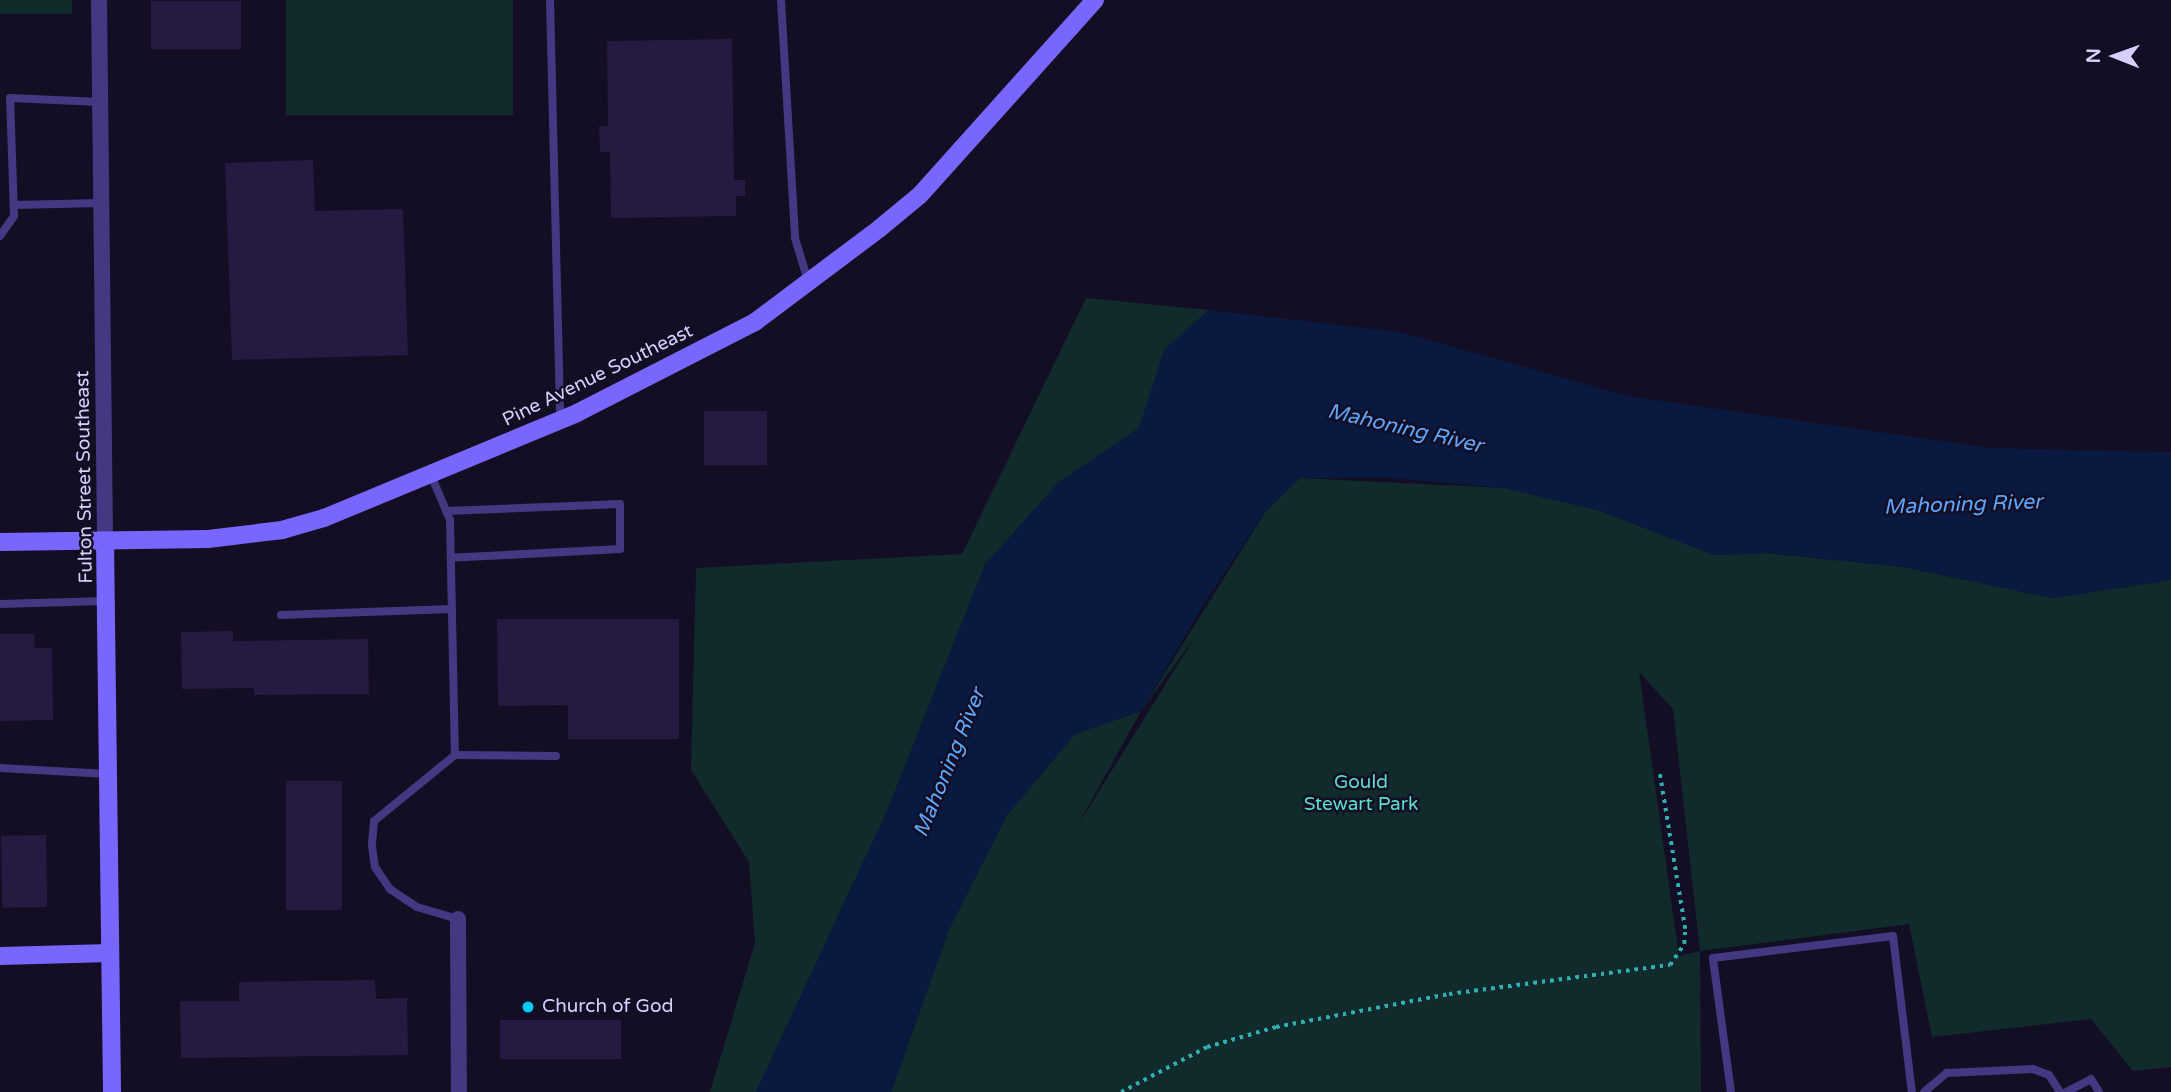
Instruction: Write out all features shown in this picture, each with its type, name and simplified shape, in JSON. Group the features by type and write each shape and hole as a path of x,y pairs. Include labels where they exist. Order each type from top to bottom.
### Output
{"street":[{"name":"Fulton Street Southeast","path":"99,0 105,541 109,601 112,1092"},
{"name":"Pine Avenue Southeast","path":"0,542 228,537 282,530 431,475 560,420 755,322 809,284 920,195 1095,0"},
{"path":"458,919 458,1092"},
{"path":"0,956 110,953"}],"lane":[{"path":"550,0 560,420"},
{"path":"781,0 795,238 809,284"},
{"path":"0,236 14,216 10,98 100,102"},
{"path":"14,205 101,203"},
{"path":"431,475 446,511 451,558 455,755"},
{"path":"446,511 620,504 620,549 451,558"},
{"path":"0,604 109,601"},
{"path":"281,615 452,609"},
{"path":"458,919 417,907 390,889 375,867 372,846 374,821 455,755 556,756"},
{"path":"0,768 111,774"},
{"path":"1731,1092 1713,958 1893,936 1913,1092 1924,1091 1947,1073 2034,1069 2049,1075 2060,1092"},
{"path":"2066,1092 2091,1079 2099,1092"}],"path":[{"path":"1121,1092 1207,1047 1276,1027 1449,994 1670,965 1684,944 1685,929 1659,771"}],"green space":[{"path":"0,0 72,0 72,14 0,14"},
{"path":"286,0 513,0 513,115 286,115"},
{"path":"1086,298 1209,310 1169,346 1139,428 1058,483 985,565 888,809 756,1092 710,1092 755,943 749,862 691,770 696,568 962,554"},
{"name":"Gould Stewart Park","path":"1300,478 1505,488 1601,511 1714,555 1765,553 1904,567 2052,598 2171,580 2171,1067 2133,1071 2091,1019 1932,1037 1909,924 1700,951 1701,1092 891,1092 949,929 1007,815 1075,734 1141,711 1266,511","holes":["1195,637 1081,820 1080,821 1141,711","1639,672 1673,709 1700,951 1679,956"]}],"water":[{"name":"Mahoning River","path":"1209,310 1400,332 1628,396 1992,448 2171,452 2171,580 2052,598 1904,567 1765,553 1714,555 1601,511 1505,488 1389,478 1300,478 1266,511 1208,597 1141,711 1075,734 1007,815 949,929 891,1092 756,1092 888,809 985,565 1058,483 1139,428 1164,350"}],"building":[{"path":"151,1 241,1 241,49 151,49"},
{"path":"732,39 734,180 745,180 745,196 736,196 736,216 611,218 610,152 600,152 599,126 608,126 607,41"},
{"path":"313,160 315,211 403,209 408,355 232,360 225,163"},
{"path":"704,411 767,411 767,465 704,465"},
{"path":"497,619 679,619 679,739 568,739 568,705 498,706"},
{"path":"233,631 233,641 368,639 369,694 254,695 254,688 182,689 181,632"},
{"path":"0,634 34,634 35,648 52,648 53,720 0,721"},
{"path":"286,781 342,781 342,910 286,910"},
{"path":"46,835 47,907 2,908 1,836"},
{"path":"375,980 376,999 407,998 408,1055 181,1058 180,1001 239,1001 239,982"},
{"path":"500,1020 621,1020 621,1059 500,1059"}],"place":[{"name":"Church of God","path":"528,1007"}]}
